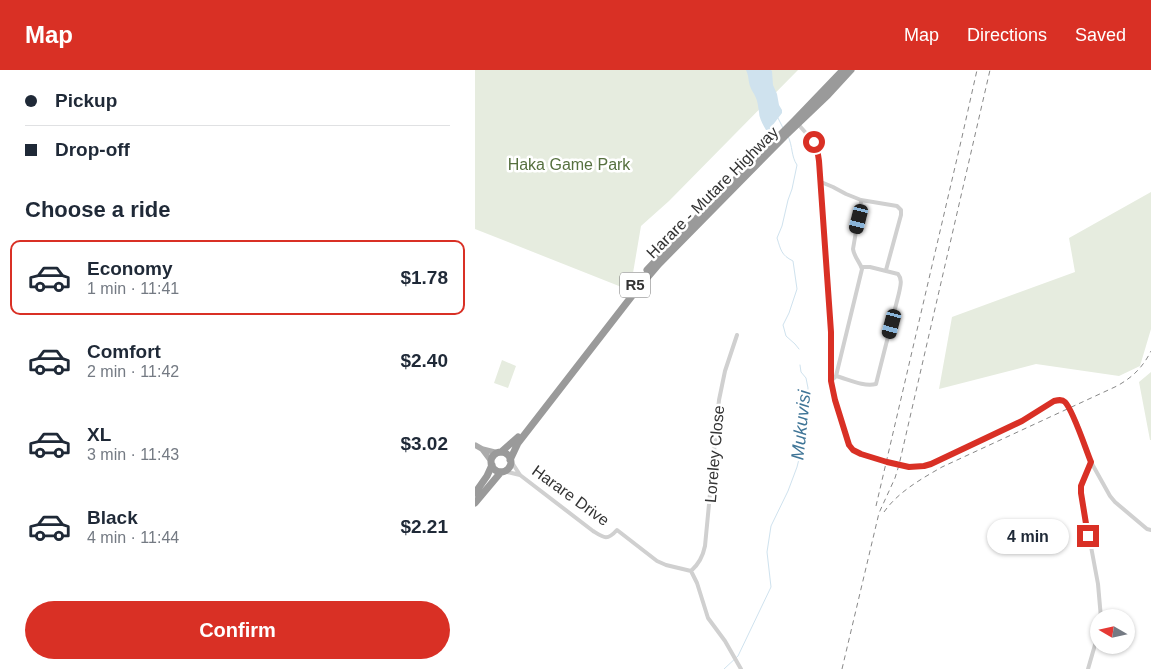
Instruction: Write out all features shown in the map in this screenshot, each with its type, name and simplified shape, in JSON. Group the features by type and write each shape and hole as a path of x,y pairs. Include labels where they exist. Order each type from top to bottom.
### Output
{"highway":[{"name":"Harare - Mutare Highway","path":"797,122 843,70"},
{"name":"Harare - Mutare Highway","path":"500,452 515,440 654,262 785,132 851,70"},
{"name":"Harare - Mutare Highway","path":"511,460 518,443 642,282 785,132"},
{"path":"500,452 508,455 511,460"},
{"name":"R5","path":"475,493 483,483 494,455 500,452"},
{"name":"R5","path":"475,503 502,472 509,468 511,460"},
{"path":"491,463 495,470 502,472"}],"main road":[{"path":"475,445 482,449 500,452"},
{"path":"482,449 491,463"}],"street":[{"path":"797,122 817,148 831,332 831,381 849,445 853,450 887,462 909,467 924,466 1022,421 1054,401 1063,401 1069,408 1091,462 1110,496 1147,529 1151,530"},
{"path":"821,182 861,200 897,206 901,210 886,270"},
{"path":"831,381 836,376 861,273 861,267 853,250 861,200"},
{"path":"836,376 874,385 877,382 901,283 901,277 898,274 886,270 861,267"},
{"name":"Loreley Close","path":"691,571 702,558 705,546 719,400 723,377 737,335"},
{"name":"Harare Drive","path":"511,460 520,474 603,538 609,537 617,530 657,561 691,571"},
{"path":"1091,462 1081,486 1081,493 1098,584 1100,609"},
{"name":"Harare Drive","path":"502,472 520,474"},
{"path":"691,571 700,590 708,618 725,640 741,669"},
{"path":"1088,669 1092,654"}],"green space":[{"name":"Haka Game Park","path":"475,70 798,70 669,201 641,226 633,273 624,288 475,229"},
{"path":"1151,192 1151,329 1140,366 1119,376 1036,364 939,389 952,317 1075,272 1069,238"},
{"path":"502,360 516,366 508,388 494,383"},
{"path":"1151,372 1151,440 1150,440 1139,382"}],"water":[{"path":"746,70 772,71 773,85 782,113 769,130 766,130 760,119 757,100 750,87"}],"waterway":[{"name":"Mukuvisi","path":"778,118 783,128"},
{"name":"Mukuvisi","path":"788,136 797,165 782,226 777,238 784,254 793,261 797,289 783,325 786,336 799,349"},
{"name":"Mukuvisi","path":"724,669 738,656 771,587 767,552 771,526 788,491 797,467 804,439 808,388 800,365"}],"railway":[{"path":"876,506 977,70"},
{"path":"842,669 879,513 899,465 990,70"},
{"path":"884,512 903,492 942,467 1123,383 1141,367 1151,351"}],"route":[{"path":"814,142 819,161 831,332 831,381 838,412 851,448 861,454 887,462 909,467 924,466 1022,421 1054,401 1063,401 1066,403 1074,420 1091,462 1081,486 1081,500 1088,536"}]}
